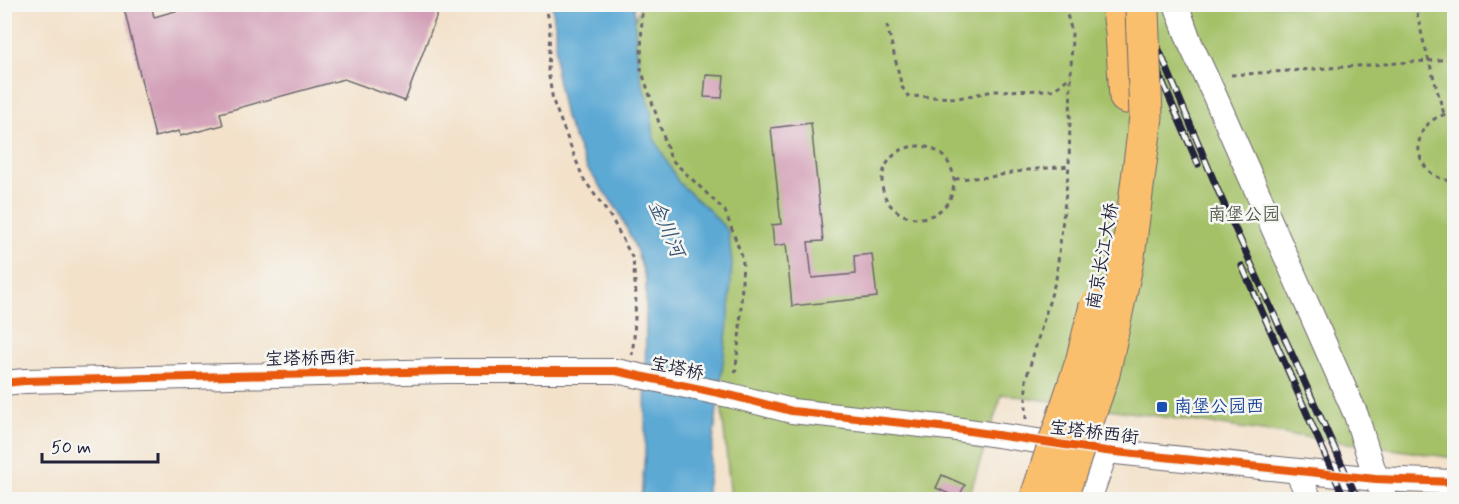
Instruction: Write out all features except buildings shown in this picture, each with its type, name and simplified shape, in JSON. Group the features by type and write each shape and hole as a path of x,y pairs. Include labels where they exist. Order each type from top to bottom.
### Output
{"highway":[{"name":"南京长江大桥","path":"1036,500 1082,362 1104,272 1126,97 1118,4"},
{"name":"南京长江大桥","path":"1060,500 1103,374 1128,255 1146,117 1141,4"}],"street":[{"path":"1176,4 1190,43 1356,415 1381,489"},
{"name":"宝塔桥西街","path":"4,383 69,379 623,367"},
{"name":"宝塔桥","path":"623,367 733,396"},
{"name":"宝塔桥西街","path":"733,396 792,411 949,428 1106,451 1298,471 1381,489 1455,482"},
{"path":"1089,500 1106,451"},
{"path":"1298,471 1310,500"}],"path":[{"path":"546,4 550,29 548,71 553,101 583,178 612,219 633,259 636,296 634,338 623,367"},
{"path":"642,4 641,69 671,159 725,212 743,259 740,329 733,396"},
{"path":"1026,427 1026,379 1056,279 1069,166 1072,32 1064,4"},
{"path":"1415,4 1444,114"},
{"path":"887,25 902,87 908,96 958,98 994,91 1054,90 1071,76"},
{"path":"1231,75 1455,60"},
{"path":"1455,113 1434,118 1426,125 1419,146 1420,156 1432,174 1442,179 1455,181"},
{"path":"913,146 925,146 945,158 954,179 953,191 948,202 940,211 917,218 895,209 887,200 883,189 886,166 902,150 913,146"},
{"path":"954,179 990,177 1027,170 1069,166"}],"green space":[{"name":"南堡公园","path":"640,5 1454,5 1454,458 1002,394 968,499 731,499 715,341 623,61"}],"water":[{"name":"金川河","path":"552,5 634,5 641,79 651,111 654,138 679,183 728,231 732,263 729,314 706,499 641,499 645,453 646,280 636,249 619,212 587,168 565,117 556,73 555,25"}],"railway":[{"path":"1129,4 1198,164"},
{"path":"1140,4 1219,193 1358,500"},
{"path":"1242,266 1345,500"}],"cycle path":[{"path":"4,383 447,371 616,371 792,411 949,428 1106,451 1376,479 1454,482"}],"place":[{"name":"南堡公园西","path":"1162,407"}]}
